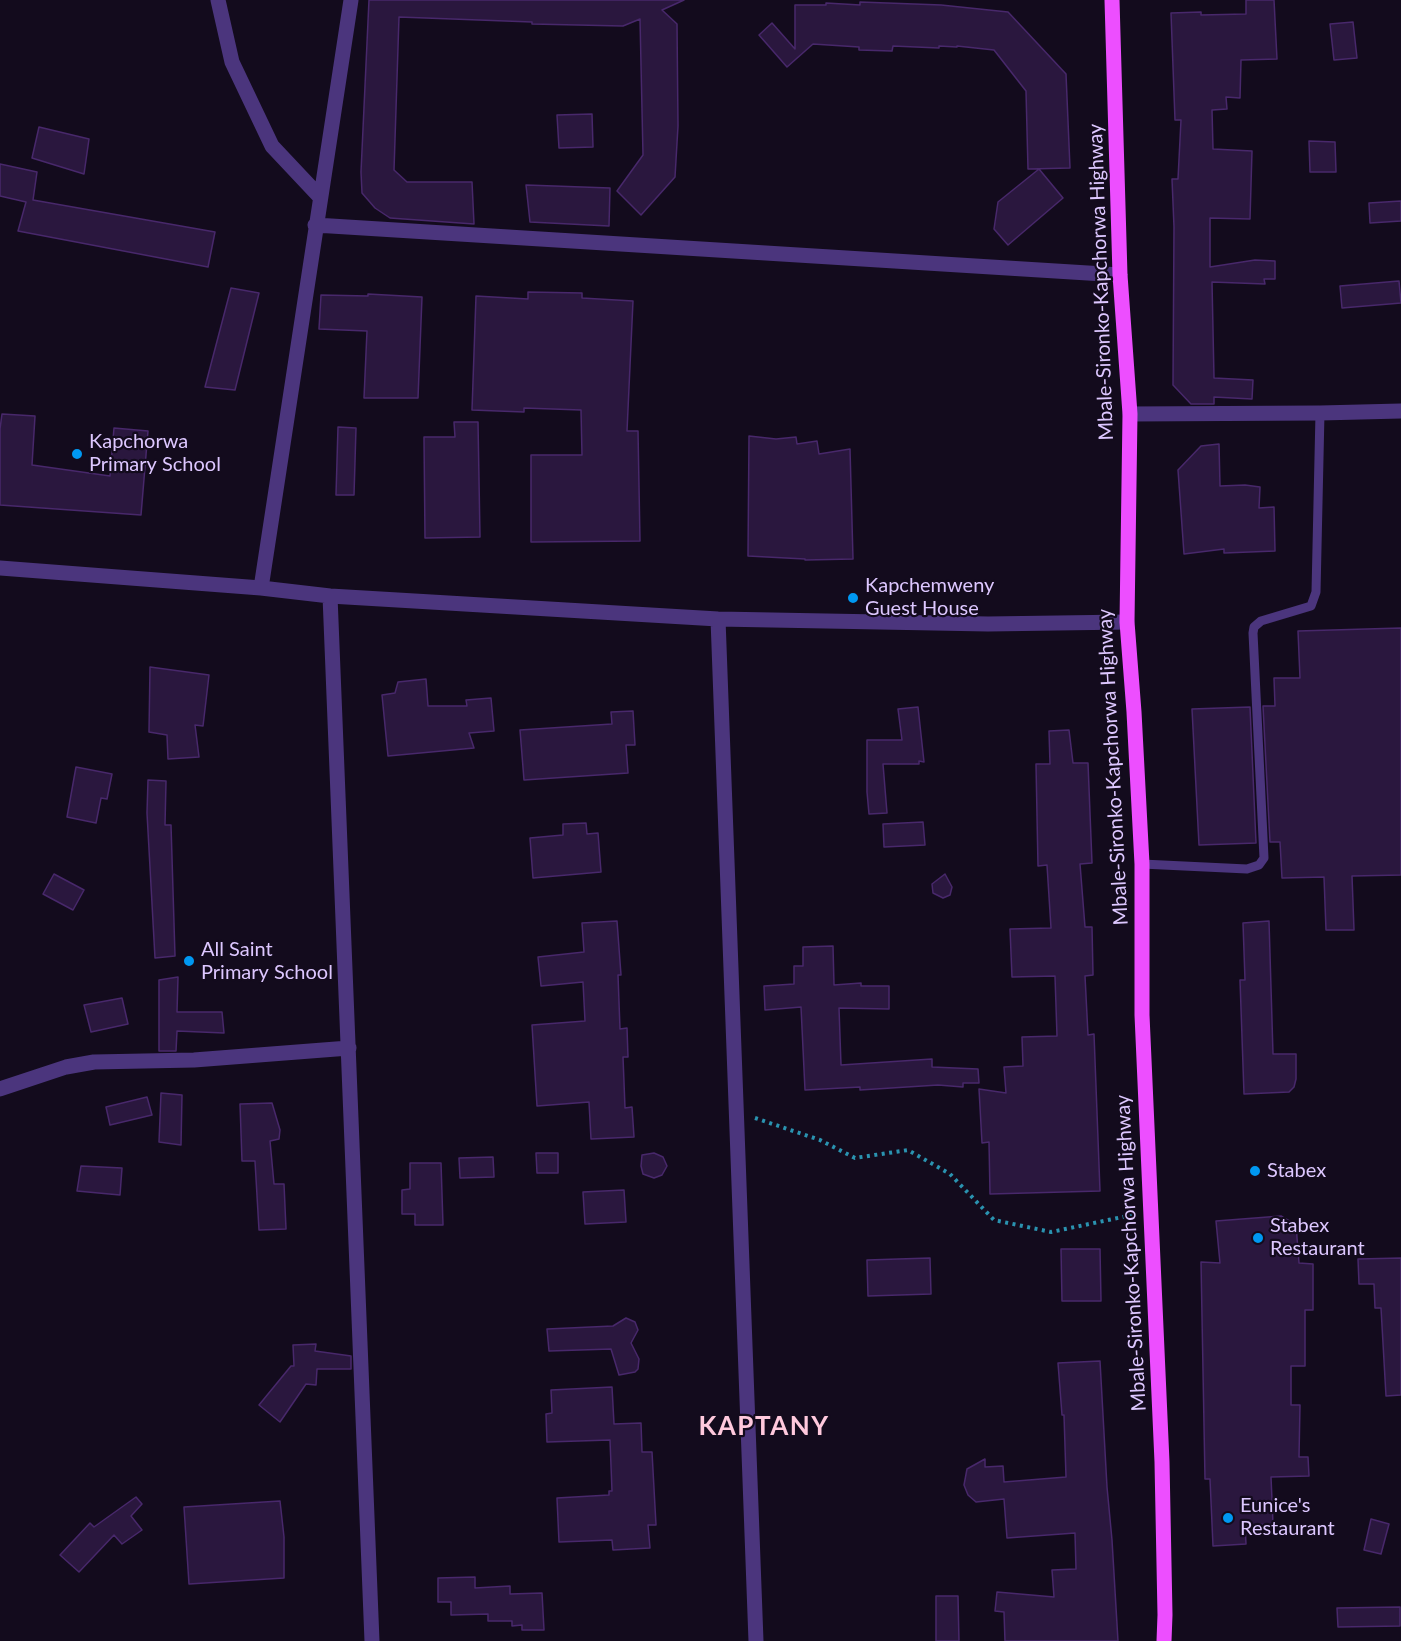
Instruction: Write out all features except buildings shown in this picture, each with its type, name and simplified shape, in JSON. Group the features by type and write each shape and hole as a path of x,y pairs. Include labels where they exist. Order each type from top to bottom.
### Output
{"main road":[{"name":"Mbale-Sironko-Kapchorwa Highway","path":"1112,0 1120,275 1130,414 1127,622 1143,864 1142,1015 1162,1462 1164,1641"}],"street":[{"path":"218,0 232,62 272,146 320,197"},
{"path":"261,588 351,0"},
{"path":"315,225 1120,275"},
{"path":"1130,414 1320,414 1401,411"},
{"path":"0,568 261,588 330,596 718,619 988,624 1127,622"},
{"path":"330,596 372,1641"},
{"path":"718,619 756,1641"},
{"path":"0,1089 66,1066 94,1062 194,1060 349,1048"}],"lane":[{"path":"1143,864 1247,869 1259,865 1263,858 1253,633 1254,627 1261,621 1311,606 1314,601 1317,570 1320,414"}],"path":[{"path":"738,1115 760,1118 820,1140 855,1158 908,1150 950,1174 994,1220 1051,1232 1151,1212"}],"place":[{"name":"Kapchorwa Primary School","path":"77,454"},
{"name":"Kapchemweny Guest House","path":"853,598"},
{"name":"All Saint Primary School","path":"189,961"},
{"name":"Stabex","path":"1255,1171"},
{"name":"Stabex Restaurant","path":"1258,1238"},
{"name":"Eunice's Restaurant","path":"1228,1518"}],"district":[{"name":"KAPTANY","path":"764,1427"}]}
